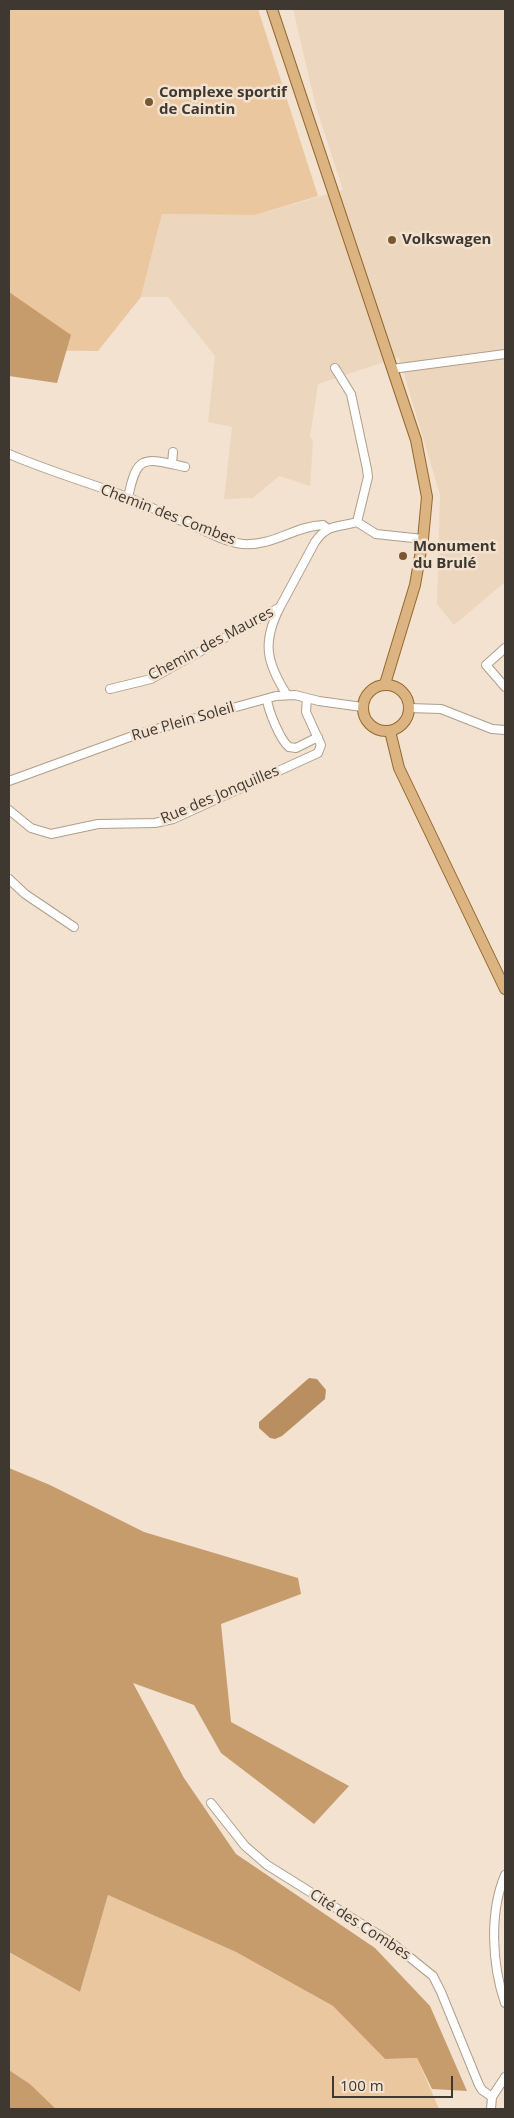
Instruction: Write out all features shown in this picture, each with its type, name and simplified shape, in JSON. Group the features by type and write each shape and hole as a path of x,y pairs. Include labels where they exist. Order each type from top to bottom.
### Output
{"main road":[{"path":"272,9 416,440 426,497 423,539 415,585 385,684"},
{"path":"385,684 396,686 404,693 409,708 404,723 390,731 380,731 370,726 364,717 362,707 365,697 371,689 385,684"},
{"path":"390,731 399,768 505,989"}],"street":[{"path":"392,368 505,354"},
{"path":"335,368 351,394 367,469 368,477 357,522 376,534 423,539"},
{"path":"172,464 173,452"},
{"name":"Chemin des Combes","path":"9,454 61,476 128,498 216,536 237,543 266,542 292,534 305,527 323,525 328,529 357,522"},
{"path":"128,498 133,473 143,463 149,461 184,467"},
{"name":"Chemin des Maures","path":"110,689 151,679 280,606 315,542 328,529"},
{"path":"280,606 274,619 267,647 270,664 287,695"},
{"path":"505,648 486,665 505,687"},
{"name":"Rue Plein Soleil","path":"9,781 138,734 267,699 287,695 362,707"},
{"path":"267,699 268,709 284,741 289,748 296,748 318,737 306,712 307,698"},
{"path":"409,708 441,709 492,729 505,730"},
{"name":"Rue des Jonquilles","path":"9,810 31,828 51,834 98,824 155,823 173,818 318,752 321,745 318,737"},
{"path":"9,879 25,894 74,927"},
{"name":"Cité des Combes","path":"211,1802 245,1846 267,1865 392,1943 433,1976 479,2085 482,2090 492,2097"},
{"path":"505,1875 496,1912 495,1959 499,1984 505,2003"},
{"path":"492,2109 492,2097 505,2077"}],"shaded area":[{"name":"Complexe sportif de Caintin","path":"9,9 258,9 318,196 255,215 162,214 141,297 98,351 9,350"},
{"path":"293,9 505,9 505,582 454,625 437,604 440,495 399,357 318,384 310,437 313,441 310,486 279,476 253,498 224,499 232,427 208,422 215,356 168,297 141,297 162,214 255,215 343,190 316,107"},
{"path":"9,292 71,335 57,383 9,376"},
{"path":"309,1378 317,1379 326,1390 325,1399 282,1436 275,1439 270,1438 259,1428 259,1422"},
{"path":"9,1468 50,1485 144,1532 298,1578 301,1594 221,1624 231,1722 349,1786 314,1824 221,1753 194,1705 133,1683 184,1778 236,1854 375,1948 430,2006 467,2091 432,2089 417,2058 385,2059 333,2006 236,1952 108,1895 80,1992 9,1952"},
{"path":"108,1895 236,1952 333,2006 385,2059 417,2058 439,2109 56,2109 30,2084 9,2070 9,1952 80,1992"},
{"path":"9,2070 30,2084 56,2109 9,2109"}],"place":[{"name":"Complexe sportif de Caintin","path":"149,102"},
{"name":"Volkswagen","path":"392,240"},
{"name":"Monument du Brulé","path":"403,556"}]}
